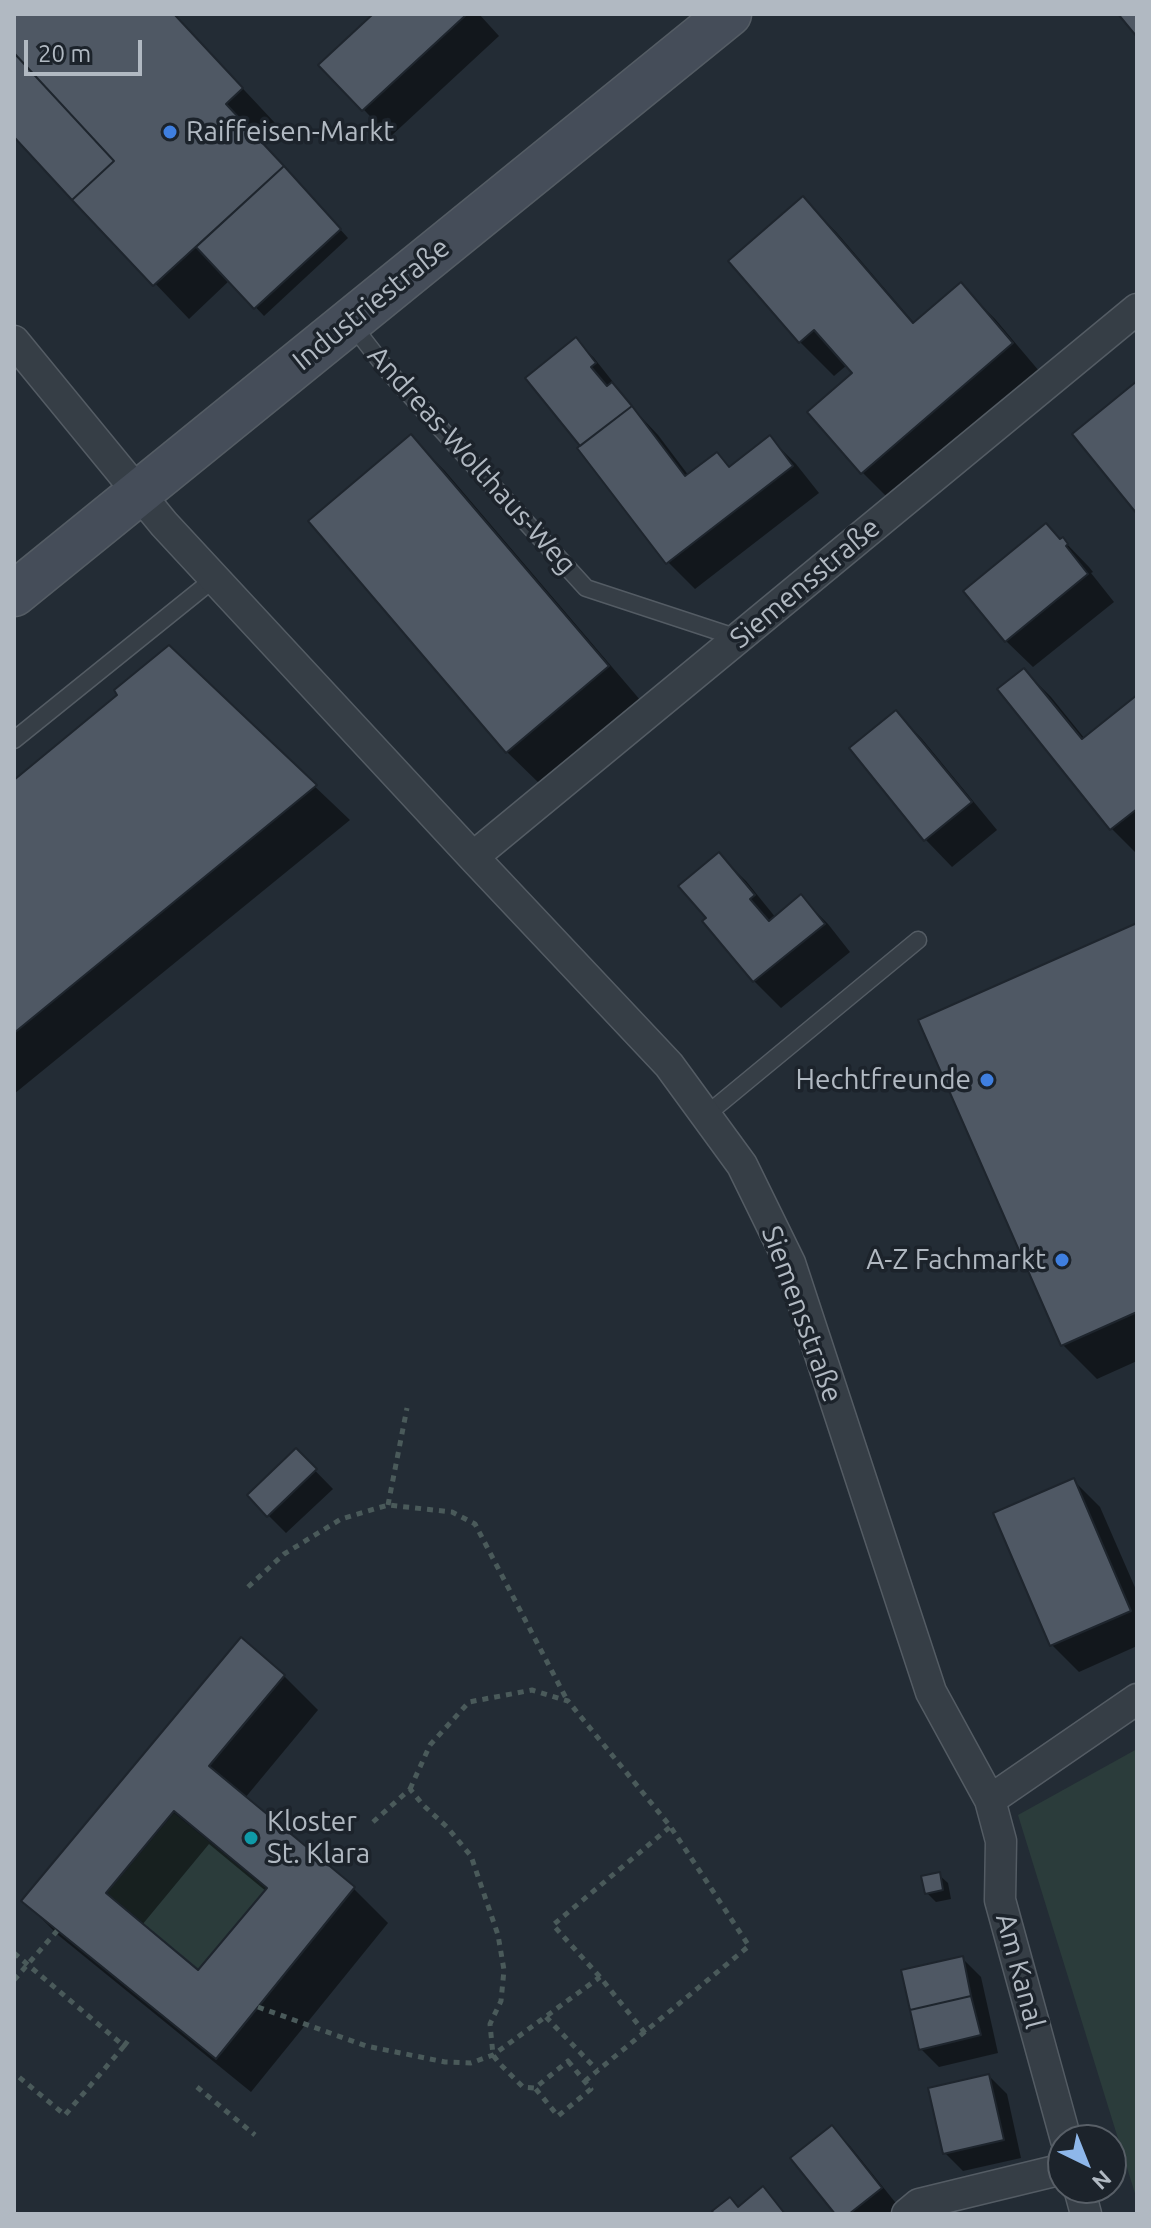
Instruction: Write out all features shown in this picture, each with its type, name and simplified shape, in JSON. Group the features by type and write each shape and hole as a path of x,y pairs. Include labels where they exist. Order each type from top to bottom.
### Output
{"street":[{"name":"Industriestraße","path":"14,594 729,14"},
{"name":"Siemensstraße","path":"473,857 1137,309"},
{"name":"Siemensstraße","path":"14,341 138,493 669,1065 742,1165 790,1263 931,1692 990,1800"},
{"path":"990,1800 1137,1699"},
{"name":"Am Kanal","path":"990,1800 1001,1841 1000,1900 1062,2124"},
{"path":"907,2214 919,2204 1047,2173"}],"lane":[{"name":"Andreas-Wolthaus-Weg","path":"349,320 388,371 586,588 738,638"},
{"path":"14,740 215,578"},
{"path":"706,1115 918,940"}],"path":[{"path":"388,1505 407,1408"},
{"path":"248,1587 284,1554 341,1519 388,1505 452,1512 475,1524 568,1701 670,1826 749,1946 585,2081"},
{"path":"373,1822 410,1789 430,1745 469,1702 532,1690 568,1701"},
{"path":"410,1789 471,1856 498,1935 504,1970 501,2001 490,2024 493,2055 523,2087 535,2088 568,2061 591,2089 558,2116 535,2088"},
{"path":"645,2033 553,1925 670,1826"},
{"path":"14,1980 57,1931"},
{"path":"14,1953 124,2046"},
{"path":"258,2007 366,2046 445,2062 471,2063 493,2055 600,1977"},
{"path":"546,2017 597,2070"},
{"path":"14,2073 65,2115 130,2038"},
{"path":"197,2087 255,2135"}],"shaded area":[{"path":"1137,1749 1137,2200 1127,2168 1127,2124 1114,2124 1018,1815"},
{"path":"174,1813 266,1888 199,1969 107,1893"}],"building":[{"name":"Raiffeisen-Markt","path":"14,14 174,14 243,88 226,104 284,166 153,286 72,200 114,161 14,53"},
{"path":"373,14 467,14 362,111 318,65"},
{"path":"1118,14 1137,14 1137,37"},
{"path":"14,53 114,161 72,200 14,137"},
{"path":"284,166 341,229 254,309 196,247"},
{"path":"803,196 913,323 961,282 1013,343 861,474 807,412 852,373 814,330 799,343 728,261"},
{"path":"576,337 596,363 591,367 607,386 612,382 632,406 580,446 525,378"},
{"path":"1137,381 1137,514 1072,434"},
{"path":"632,406 685,476 717,452 729,467 770,435 793,466 666,564 577,448"},
{"path":"411,434 609,666 506,753 308,521"},
{"path":"1046,523 1060,539 1063,537 1068,544 1066,546 1088,574 1005,642 963,591"},
{"path":"169,645 317,785 14,1033 14,780 117,695 114,690"},
{"path":"1024,668 1082,739 1137,695 1137,809 1110,830 997,689"},
{"path":"896,710 972,802 924,841 849,748"},
{"path":"719,852 755,895 750,899 769,921 801,894 825,924 753,982 702,921 706,918 678,886"},
{"path":"1137,923 1137,1312 1061,1346 918,1020"},
{"path":"296,1448 317,1469 267,1517 247,1495"},
{"path":"1074,1478 1131,1611 1050,1646 993,1513"},
{"name":"Kloster St. Klara","path":"241,1637 285,1675 209,1766 355,1887 216,2059 21,1901","holes":["174,1811 267,1888 198,1970 106,1893"]},
{"path":"940,1872 943,1890 925,1894 921,1876"},
{"path":"963,1956 971,1996 910,2010 901,1970"},
{"path":"971,1996 981,2035 919,2050 910,2010"},
{"path":"989,2074 1004,2140 943,2154 928,2088"},
{"path":"832,2125 882,2188 849,2214 835,2214 790,2158"},
{"path":"763,2186 785,2214 714,2214 712,2211 730,2197 738,2207"}],"place":[{"name":"Raiffeisen-Markt","path":"170,132"},
{"name":"Hechtfreunde","path":"987,1080"},
{"name":"A-Z Fachmarkt","path":"1062,1260"},
{"name":"Kloster St. Klara","path":"251,1838"}]}
